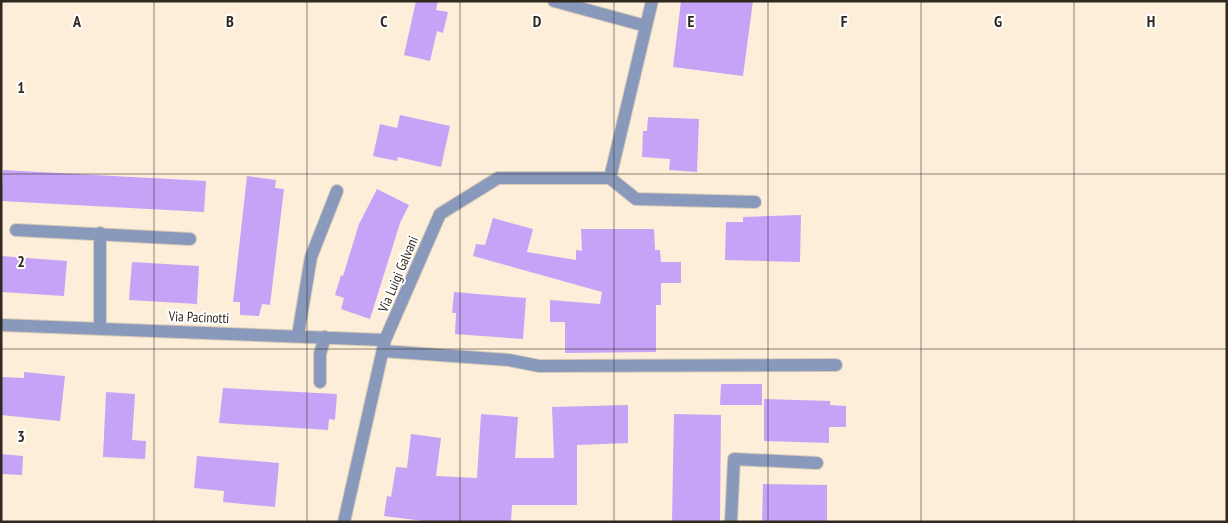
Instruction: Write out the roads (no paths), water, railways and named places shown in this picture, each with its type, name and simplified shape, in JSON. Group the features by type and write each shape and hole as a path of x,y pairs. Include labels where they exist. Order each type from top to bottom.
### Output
{"street":[{"path":"554,1 646,26"},
{"path":"652,1 610,178 636,199 755,202"},
{"name":"Via Luigi Galvani","path":"344,522 384,345 440,214 498,178 610,178"},
{"path":"298,335 311,257 337,191"},
{"path":"16,230 190,239"},
{"path":"100,233 100,329"},
{"name":"Via Pacinotti","path":"1,325 325,337 509,360 540,366 836,365"},
{"path":"320,382 320,354 325,337"},
{"path":"731,522 734,459 817,462"}]}
